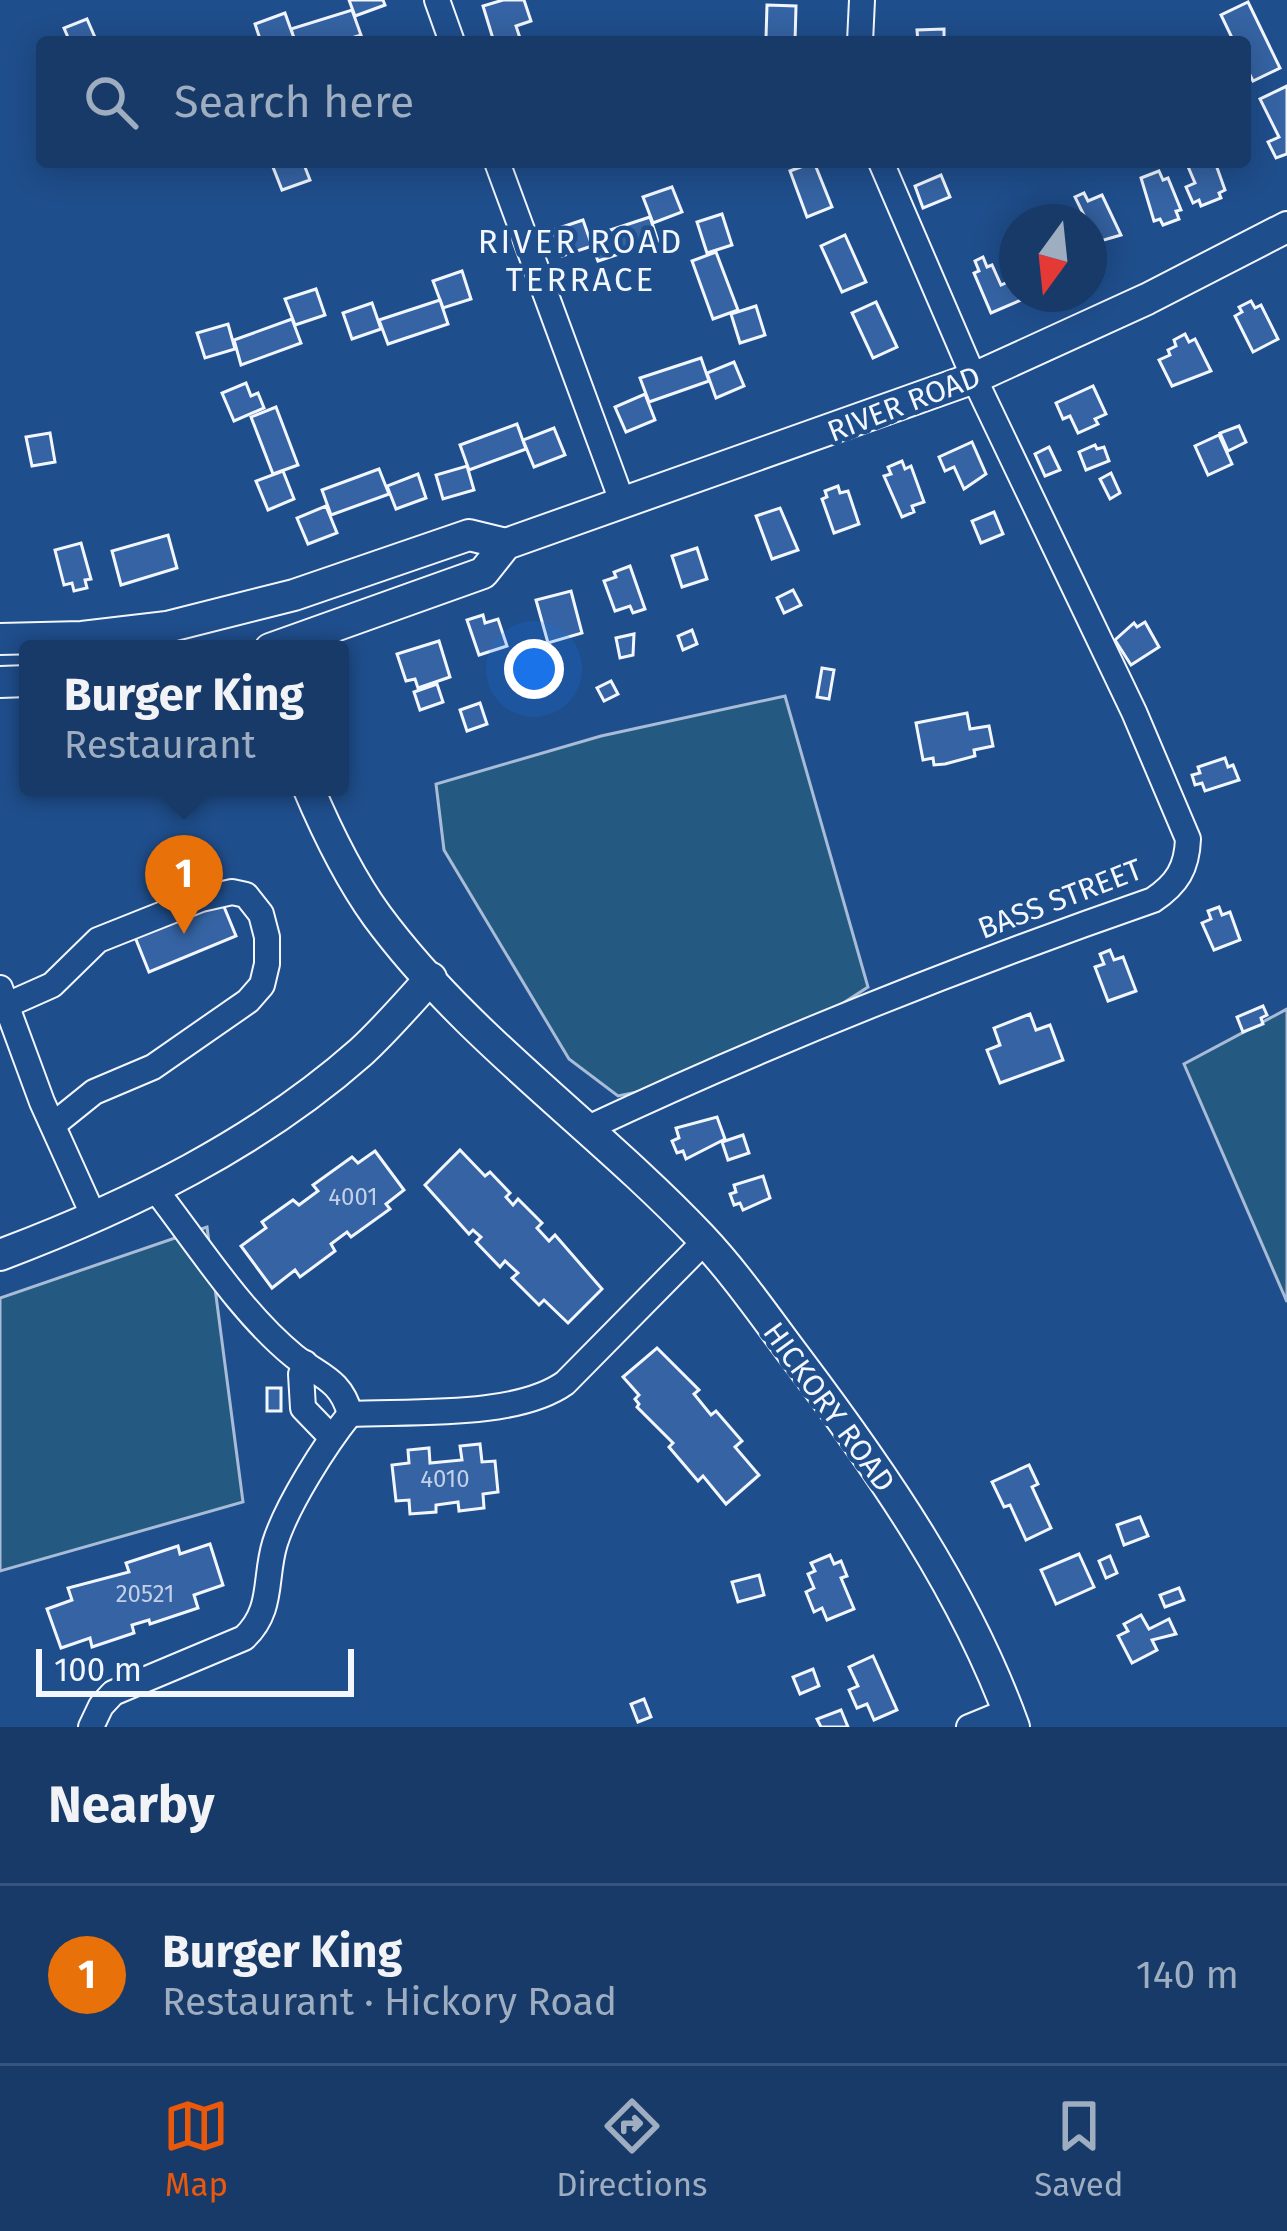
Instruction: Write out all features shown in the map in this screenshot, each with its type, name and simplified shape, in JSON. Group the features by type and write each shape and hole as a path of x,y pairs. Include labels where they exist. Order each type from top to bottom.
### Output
{"main road":[{"name":"RIVER ROAD","path":"0,639 82,637 167,627 251,607 469,536 506,544 974,378 1147,299 1287,227"},
{"name":"RIVER ROAD","path":"292,640 483,573 506,544"},
{"path":"251,607 263,640"},
{"path":"0,1255 155,1189 238,1142 363,1050 431,979 387,929 350,875 312,796"},
{"name":"HICKORY ROAD","path":"431,979 705,1240 885,1483 958,1605 1011,1719"}],"street":[{"path":"436,0 450,36"},
{"path":"860,36 862,0"},
{"path":"499,168 623,504"},
{"name":"BASS STREET","path":"586,1129 816,1027 1000,953 1153,900 1170,889 1182,872 1188,839 1134,712 974,378 884,168"},
{"path":"53,1125 94,1092 153,1067 248,1001 262,985 267,954 261,914 245,896 232,892 201,898 98,940 52,985 3,996 53,1125 75,1180 94,1217"},
{"path":"155,1189 269,1334 338,1384 350,1414"},
{"path":"92,1727 113,1693 244,1638 254,1629 263,1616 276,1539 331,1437 350,1414 508,1406 543,1398 566,1383 705,1240"},
{"path":"305,1363 303,1408 331,1437"},
{"path":"968,1727 1011,1719"}],"shaded area":[{"path":"785,696 868,987 738,1071 618,1096 569,1059 444,850 436,784 601,736"},
{"path":"1287,1009 1287,1302 1184,1064"},
{"path":"207,1227 243,1502 0,1571 0,1298"}],"building":[{"path":"349,0 383,0 385,5 355,16"},
{"path":"524,0 531,21 516,26 519,36 492,36 483,6"},
{"path":"1248,2 1280,68 1253,81 1251,36 1231,36 1221,15"},
{"path":"767,5 796,6 795,36 766,36"},
{"path":"352,10 361,35 293,36 291,29"},
{"path":"285,13 293,36 259,36 255,24"},
{"path":"87,19 94,36 67,36 64,28"},
{"path":"944,29 944,36 918,36 917,30"},
{"path":"1287,86 1287,154 1276,158 1268,142 1279,137 1260,99"},
{"path":"273,168 305,168 310,180 282,190"},
{"path":"816,168 832,207 807,217 790,171"},
{"path":"1189,168 1217,168 1225,190 1219,193 1221,198 1201,206 1199,200 1193,203 1186,187 1195,183"},
{"path":"1159,171 1163,180 1168,178 1181,210 1176,211 1179,219 1163,225 1160,219 1154,221 1141,178"},
{"path":"941,175 950,197 923,208 915,186"},
{"path":"672,187 682,212 653,223 643,197"},
{"path":"1084,193 1088,201 1102,195 1106,204 1078,204 1075,197"},
{"path":"1107,206 1121,235 1107,239"},
{"path":"722,214 732,245 707,253 697,222"},
{"path":"650,217 658,241 598,261 589,237"},
{"path":"583,220 592,246 562,256 553,230"},
{"path":"845,235 866,282 842,292 821,246"},
{"path":"716,252 738,310 713,319 692,261"},
{"path":"983,257 999,281 999,310 991,313 974,273 979,271 975,261"},
{"path":"462,271 471,299 443,308 433,281"},
{"path":"316,289 325,315 295,325 285,299"},
{"path":"440,300 448,324 388,344 379,320"},
{"path":"1251,301 1255,308 1261,305 1278,339 1253,352 1235,316 1242,312 1239,307"},
{"path":"876,302 897,347 873,358 852,313"},
{"path":"372,303 381,329 352,339 343,313"},
{"path":"756,306 765,335 740,343 731,314"},
{"path":"292,319 301,343 241,365 234,340"},
{"path":"228,324 235,349 205,358 197,333"},
{"path":"1185,334 1189,342 1195,339 1211,371 1172,386 1159,360 1170,355 1174,340"},
{"path":"701,358 709,381 649,402 640,378"},
{"path":"734,362 744,386 716,398 707,373"},
{"path":"246,383 251,396 258,393 264,408 234,421 222,393"},
{"path":"1093,386 1106,414 1095,419 1098,424 1078,433 1070,416 1063,419 1056,403"},
{"path":"645,394 655,420 626,432 615,407"},
{"path":"276,407 298,465 273,474 251,417"},
{"path":"517,424 526,449 469,470 460,445"},
{"path":"1239,426 1246,442 1228,451 1220,433"},
{"path":"554,428 565,455 534,467 523,440"},
{"path":"50,433 55,462 32,466 26,437"},
{"path":"1219,435 1232,464 1208,475 1195,446"},
{"path":"972,442 986,474 964,489 954,467 945,471 939,457"},
{"path":"1095,445 1104,447 1109,461 1086,470 1079,452"},
{"path":"1049,447 1060,470 1045,476 1035,454"},
{"path":"902,461 905,469 911,466 924,502 902,517 884,476 891,474 888,467"},
{"path":"467,466 474,490 443,499 436,475"},
{"path":"379,469 389,494 331,515 322,490"},
{"path":"283,471 294,499 268,510 256,481"},
{"path":"1111,473 1120,493 1110,499 1100,479"},
{"path":"418,474 426,498 396,509 387,486"},
{"path":"838,486 840,493 848,491 859,524 834,533 822,499 827,497 825,491"},
{"path":"326,506 337,533 308,544 297,518"},
{"path":"780,508 798,550 772,559 756,516"},
{"path":"994,512 1003,534 981,543 972,521"},
{"path":"168,535 177,568 121,585 112,551"},
{"path":"81,543 91,579 85,580 87,588 74,591 72,583 64,585 55,550"},
{"path":"697,548 707,579 682,587 672,556"},
{"path":"630,566 645,609 633,613 630,606 615,611 604,581"},
{"path":"793,590 801,605 784,613 777,598"},
{"path":"571,591 582,633 548,643 536,600"},
{"path":"483,615 485,623 498,619 507,646 479,655 467,620"},
{"path":"1145,622 1159,647 1131,665 1115,640 1134,623 1137,627"},
{"path":"692,630 697,644 683,650 678,636"},
{"path":"634,634 633,655 620,658 616,638"},
{"path":"439,641 450,677 418,688 415,679 406,681 397,654"},
{"path":"542,667 548,686 527,693 521,675"},
{"path":"822,668 834,670 829,699 817,697"},
{"path":"611,681 618,694 604,701 597,688"},
{"path":"437,684 443,702 420,710 414,692"},
{"path":"480,703 487,724 467,731 460,710"},
{"path":"967,713 970,729 989,726 993,746 945,764 934,765 933,758 923,760 916,723"},
{"path":"1225,758 1239,780 1205,791 1202,783 1195,785 1192,775 1200,773 1198,767"},
{"path":"220,897 236,936 149,972 133,932"},
{"path":"1219,907 1222,915 1230,912 1240,940 1214,950 1202,923 1211,919 1208,911"},
{"path":"1110,950 1114,960 1123,957 1136,991 1108,1001 1095,967 1104,964 1100,954"},
{"path":"1263,1006 1267,1015 1261,1018 1263,1024 1243,1032 1237,1017"},
{"path":"1030,1014 1036,1030 1050,1025 1063,1060 1000,1083 987,1050 1000,1045 994,1028"},
{"path":"717,1117 725,1139 686,1159 683,1151 677,1153 672,1141 679,1138 676,1128"},
{"path":"743,1135 749,1153 728,1160 722,1142"},
{"path":"460,1150 485,1176 490,1172 510,1193 506,1197 513,1205 518,1199 542,1223 537,1228 549,1241 555,1235 602,1289 568,1323 544,1300 539,1305 512,1278 518,1273 505,1261 500,1267 476,1242 481,1237 473,1230 469,1234 425,1185"},
{"path":"375,1151 404,1190 386,1204 390,1209 351,1237 347,1232 331,1244 335,1251 300,1277 295,1270 272,1288 241,1246 266,1228 262,1222 293,1200 299,1205 318,1191 313,1185 352,1157 358,1163"},
{"path":"763,1176 770,1198 743,1210 740,1203 734,1205 730,1194 736,1192 734,1185"},
{"path":"657,1348 699,1390 694,1394 711,1415 716,1411 742,1441 735,1447 759,1475 726,1504 669,1447 673,1443 637,1407 639,1395 623,1377"},
{"path":"267,1388 281,1388 281,1411 267,1411"},
{"path":"480,1444 482,1462 495,1461 498,1492 483,1494 484,1508 459,1511 458,1502 436,1505 436,1512 410,1514 409,1500 396,1501 392,1465 409,1463 408,1450 429,1448 430,1463 462,1460 460,1446"},
{"path":"1029,1465 1038,1484 1032,1487 1051,1528 1026,1540 1010,1505 1004,1507 992,1482"},
{"path":"1140,1517 1148,1536 1124,1545 1117,1525"},
{"path":"210,1544 223,1585 194,1595 198,1608 132,1625 134,1633 92,1647 90,1638 61,1648 47,1609 72,1600 68,1588 129,1572 126,1563 178,1546 180,1554"},
{"path":"1079,1554 1094,1587 1056,1604 1041,1570"},
{"path":"830,1555 834,1564 841,1561 847,1576 841,1578 854,1609 827,1620 822,1608 814,1612 806,1592 814,1588 808,1574 815,1571 811,1563"},
{"path":"1110,1556 1117,1573 1106,1578 1099,1561"},
{"path":"759,1575 764,1595 738,1602 732,1582"},
{"path":"1179,1588 1184,1600 1165,1607 1160,1595"},
{"path":"1141,1615 1149,1629 1169,1619 1176,1634 1152,1640 1157,1650 1132,1663 1118,1636 1128,1631 1124,1624"},
{"path":"873,1656 897,1710 874,1720 867,1704 857,1708 849,1690 858,1686 849,1667"},
{"path":"813,1669 819,1686 800,1694 793,1677"},
{"path":"644,1699 651,1717 638,1722 631,1704"},
{"path":"841,1710 848,1727 821,1727 817,1719"}],"place":[{"name":"Burger King","path":"184,934"}],"district":[{"name":"RIVER ROAD TERRACE","path":"581,261"}]}
